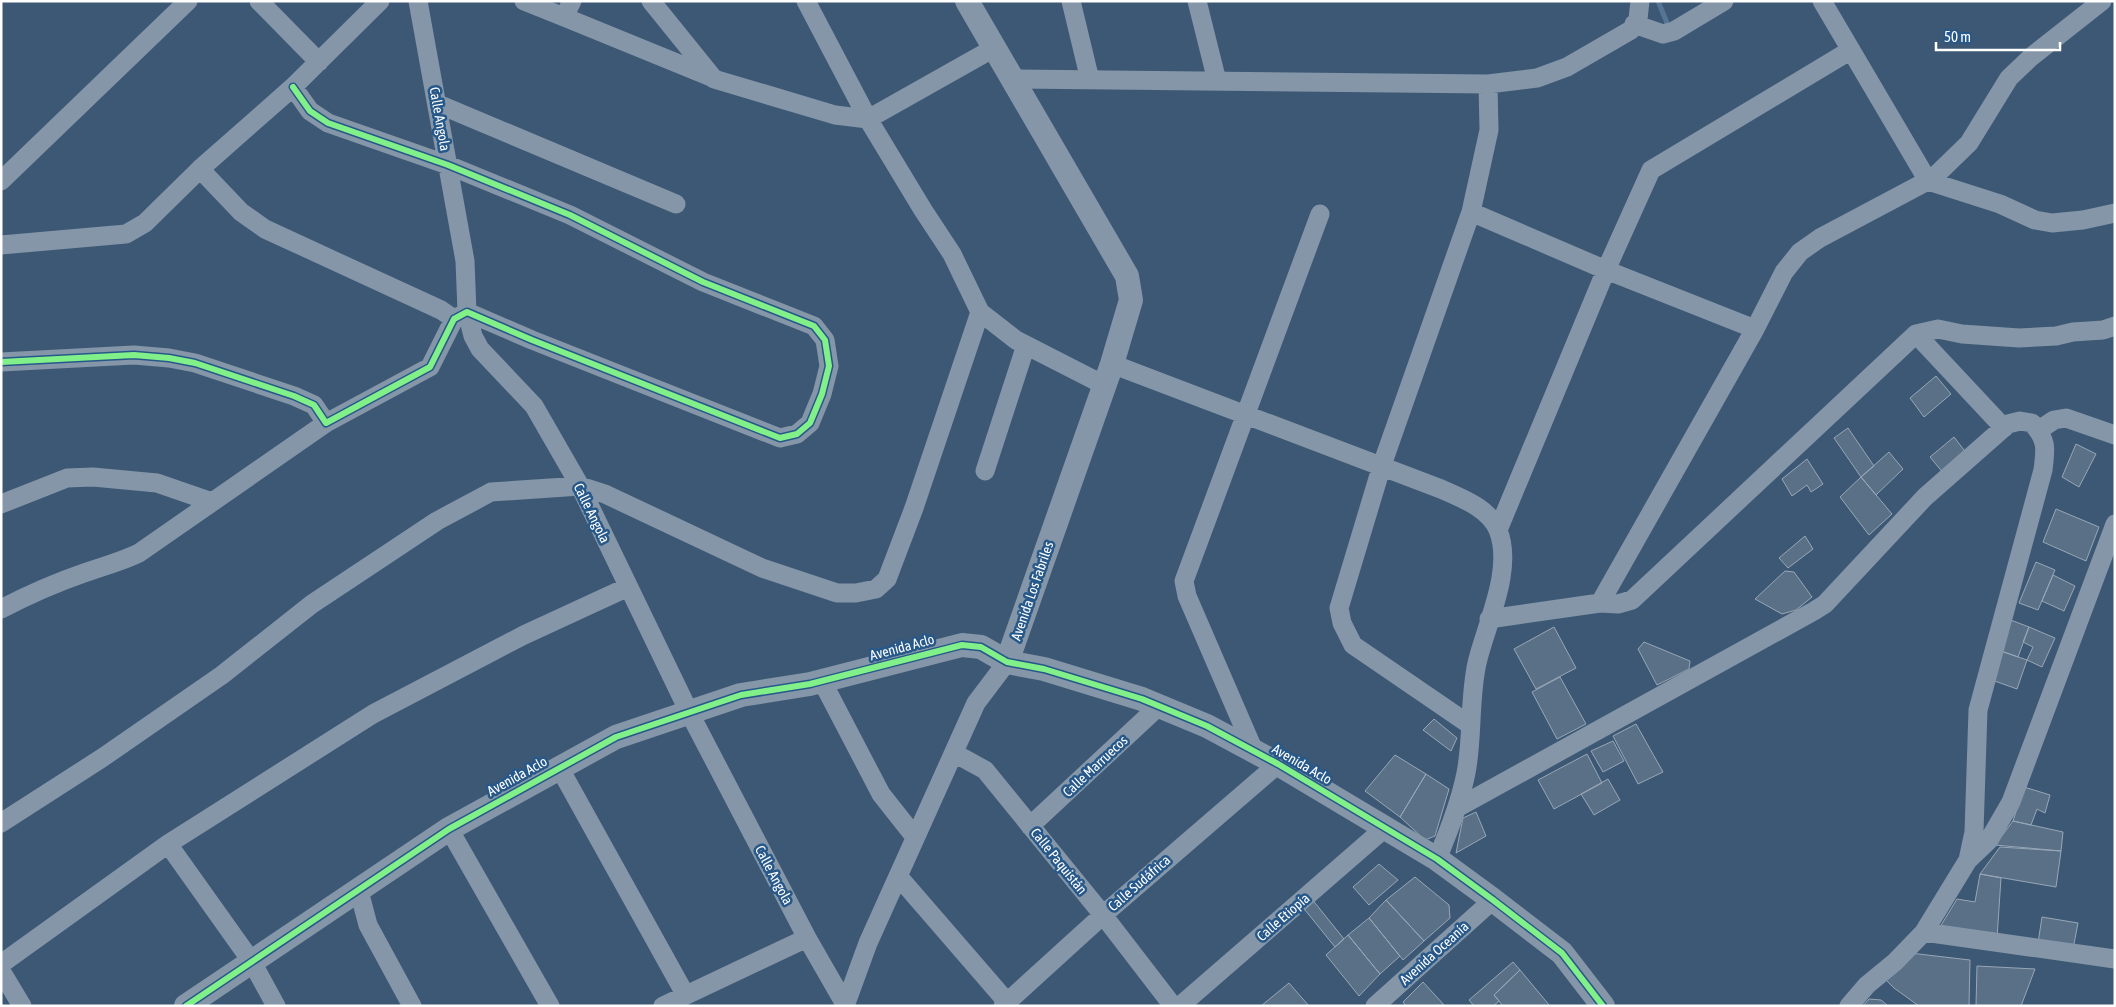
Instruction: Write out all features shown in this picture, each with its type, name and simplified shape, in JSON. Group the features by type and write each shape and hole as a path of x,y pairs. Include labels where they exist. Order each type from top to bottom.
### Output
{"street":[{"path":"1,181 188,1"},
{"path":"259,1 319,62"},
{"path":"1,245 126,234 145,222 200,169 293,87 380,1"},
{"name":"Calle Angola","path":"418,1 465,261 461,316 480,349 534,406 580,486 689,712 807,938 845,1005"},
{"path":"524,1 568,9 714,79 835,115 868,119 994,48"},
{"path":"651,1 714,79"},
{"path":"806,1 868,119 952,254 980,312 1016,340 1108,375 1246,414 1382,465 1489,510 1510,502"},
{"path":"967,1 1012,79 1488,84 1538,78 1567,67 1631,30 1638,19 1640,1"},
{"path":"1071,1 1090,80"},
{"path":"1197,1 1217,82"},
{"path":"1634,24 1663,34 1674,31 1724,1"},
{"path":"1822,1 1928,181 2000,204 2035,220 2052,223 2083,220 2115,213"},
{"path":"1600,603 1755,330 1784,272 1800,252 1820,238 1934,178 1969,143 2009,78 2031,57 2102,1"},
{"path":"1498,530 1606,270 1651,170 1851,50"},
{"name":"Avenida Los Fabriles","path":"845,1005 868,943 976,703 1007,662 1108,375 1131,300 1127,276 1012,79"},
{"path":"1470,725 1354,645 1342,623 1339,608 1382,465 1471,212 1489,130 1488,84"},
{"path":"200,169 241,212 265,229 441,310 532,340 780,438 797,434 810,423 822,394 829,366 825,340 814,326 703,282 570,215 448,164 328,123 310,111 293,87"},
{"path":"438,104 676,204"},
{"path":"1471,212 1606,270 1755,330"},
{"path":"1254,751 1187,596 1184,581 1320,214"},
{"path":"1,823 102,758 214,681 312,604 437,520 491,492 580,486 605,494 762,568 837,593 856,593 876,589 887,579 914,508 980,312"},
{"path":"1,609 40,590 86,572 122,562 139,553 326,423 430,367 461,316"},
{"path":"1489,619 1600,603 1618,604 1632,600 1916,334 1938,329 1962,334 2037,337 2103,330 2115,326"},
{"path":"1916,334 2004,428"},
{"path":"985,470 1026,345"},
{"path":"1,362 134,355 169,358 195,363 294,396 314,405 326,423"},
{"path":"2038,430 2054,420 2066,418 2115,435"},
{"path":"1457,808 1825,604 1925,497 2008,424 2020,421 2032,422 2042,435 2046,450 2043,470 1978,710 1974,832 1968,860"},
{"path":"1,504 67,478 92,477 157,483 212,502"},
{"path":"1437,859 1457,808 1466,771 1476,664 1500,588 1503,554 1498,530 1480,507"},
{"path":"1842,1006 1895,962 1924,932 1968,860 1989,840 2011,802 2115,524"},
{"path":"1,964 168,844 373,714 524,635 628,587"},
{"name":"Avenida Aclo","path":"186,1006 359,891 448,829 616,737 741,695 822,681 962,645 981,647 1007,662 1044,669 1142,699 1206,726 1278,764 1437,859 1493,900 1562,954 1603,1006"},
{"path":"822,681 880,794 915,837"},
{"name":"Calle Marruecos","path":"1030,826 1159,706"},
{"name":"Calle Paquistán","path":"954,753 985,770 1103,915 1173,1006"},
{"name":"Calle Sudáfrica","path":"1005,1004 1103,915 1278,764"},
{"path":"559,767 685,994"},
{"name":"Calle Etiopía","path":"1180,1006 1386,827"},
{"path":"448,829 550,1006"},
{"path":"168,844 252,962 276,1006"},
{"path":"898,876 1005,1004"},
{"path":"359,891 368,925 412,1006"},
{"name":"Avenida Oceanía","path":"1375,1006 1493,900"},
{"path":"1924,932 2115,959"},
{"path":"662,1006 807,938"},
{"path":"1,971 22,1006"},
{"path":"1849,1006 1867,985"}],"building":[{"path":"1936,376 1951,394 1924,417 1910,398"},
{"path":"1848,428 1874,466 1861,477 1834,438"},
{"path":"1954,437 1967,454 1944,474 1930,457"},
{"path":"2076,444 2096,454 2079,487 2062,477"},
{"path":"1889,452 1903,469 1876,495 1861,477"},
{"path":"1807,459 1823,484 1811,492 1807,485 1792,496 1782,479"},
{"path":"1861,477 1892,514 1869,535 1840,497"},
{"path":"2056,509 2099,527 2086,561 2043,542"},
{"path":"1805,536 1813,549 1788,568 1779,558"},
{"path":"2036,562 2055,570 2038,610 2019,603"},
{"path":"1785,571 1794,572 1812,597 1796,610 1782,614 1755,599"},
{"path":"2053,575 2075,586 2064,611 2042,601"},
{"path":"2008,619 2029,627 2018,657 1998,650"},
{"path":"1554,627 1576,668 1536,689 1514,649"},
{"path":"2029,627 2055,638 2042,667 2027,660 2033,647 2023,642"},
{"path":"1644,642 1690,661 1689,669 1657,685 1638,649"},
{"path":"1998,650 2027,660 2017,689 1989,679"},
{"path":"1560,677 1586,724 1557,739 1532,692"},
{"path":"1434,719 1457,738 1451,751 1423,730"},
{"path":"1636,724 1663,772 1638,784 1613,736"},
{"path":"1613,741 1624,761 1603,772 1591,751"},
{"path":"1587,754 1602,783 1554,809 1538,780"},
{"path":"1395,755 1426,774 1400,817 1365,791"},
{"path":"1426,774 1449,789 1435,836 1425,840 1400,817"},
{"path":"1608,779 1620,800 1594,815 1581,794"},
{"path":"2024,787 2050,795 2045,813 2037,809 2031,825 2013,821"},
{"path":"1476,812 1486,836 1456,853 1463,818"},
{"path":"2013,821 2063,832 2061,851 1995,845"},
{"path":"2000,847 2061,851 2056,887 1980,874"},
{"path":"1379,864 1398,880 1369,905 1353,887"},
{"path":"1980,874 2001,878 1997,938 1940,927 1957,899 1975,902"},
{"path":"1415,877 1449,905 1450,918 1424,941 1386,900"},
{"path":"1311,898 1344,939 1335,947 1301,905"},
{"path":"1386,900 1424,941 1403,960 1369,918"},
{"path":"2042,917 2078,923 2073,949 2038,943"},
{"path":"1369,918 1400,956 1380,974 1348,935"},
{"path":"1348,935 1380,974 1359,996 1326,955"},
{"path":"1910,953 1970,960 1969,1006 1919,1006 1894,988 1886,980"},
{"path":"1513,962 1520,970 1494,995 1499,1001 1493,1006 1474,1006 1469,1000"},
{"path":"1977,966 2035,969 2021,1006 1976,1006"},
{"path":"1520,970 1550,1006 1503,1006 1494,995"},
{"path":"1423,982 1445,1006 1406,1006 1403,1002"},
{"path":"1289,983 1309,1006 1261,1006"},
{"path":"1869,999 1881,1000 1888,1006 1863,1006"}],"waterway":[{"path":"1658,1 1667,23"}],"cycle path":[{"path":"1,362 134,355 169,358 195,363 294,396 314,405 326,423 430,367 454,319 467,312 532,340 780,438 797,434 810,423 822,394 829,366 825,340 814,326 703,282 570,215 448,165 328,123 310,111 293,87"},
{"path":"186,1006 449,829 616,737 741,695 810,684 962,645 981,647 1007,662 1044,669 1142,699 1207,726 1278,764 1437,859 1493,900 1562,953 1603,1006"}]}
